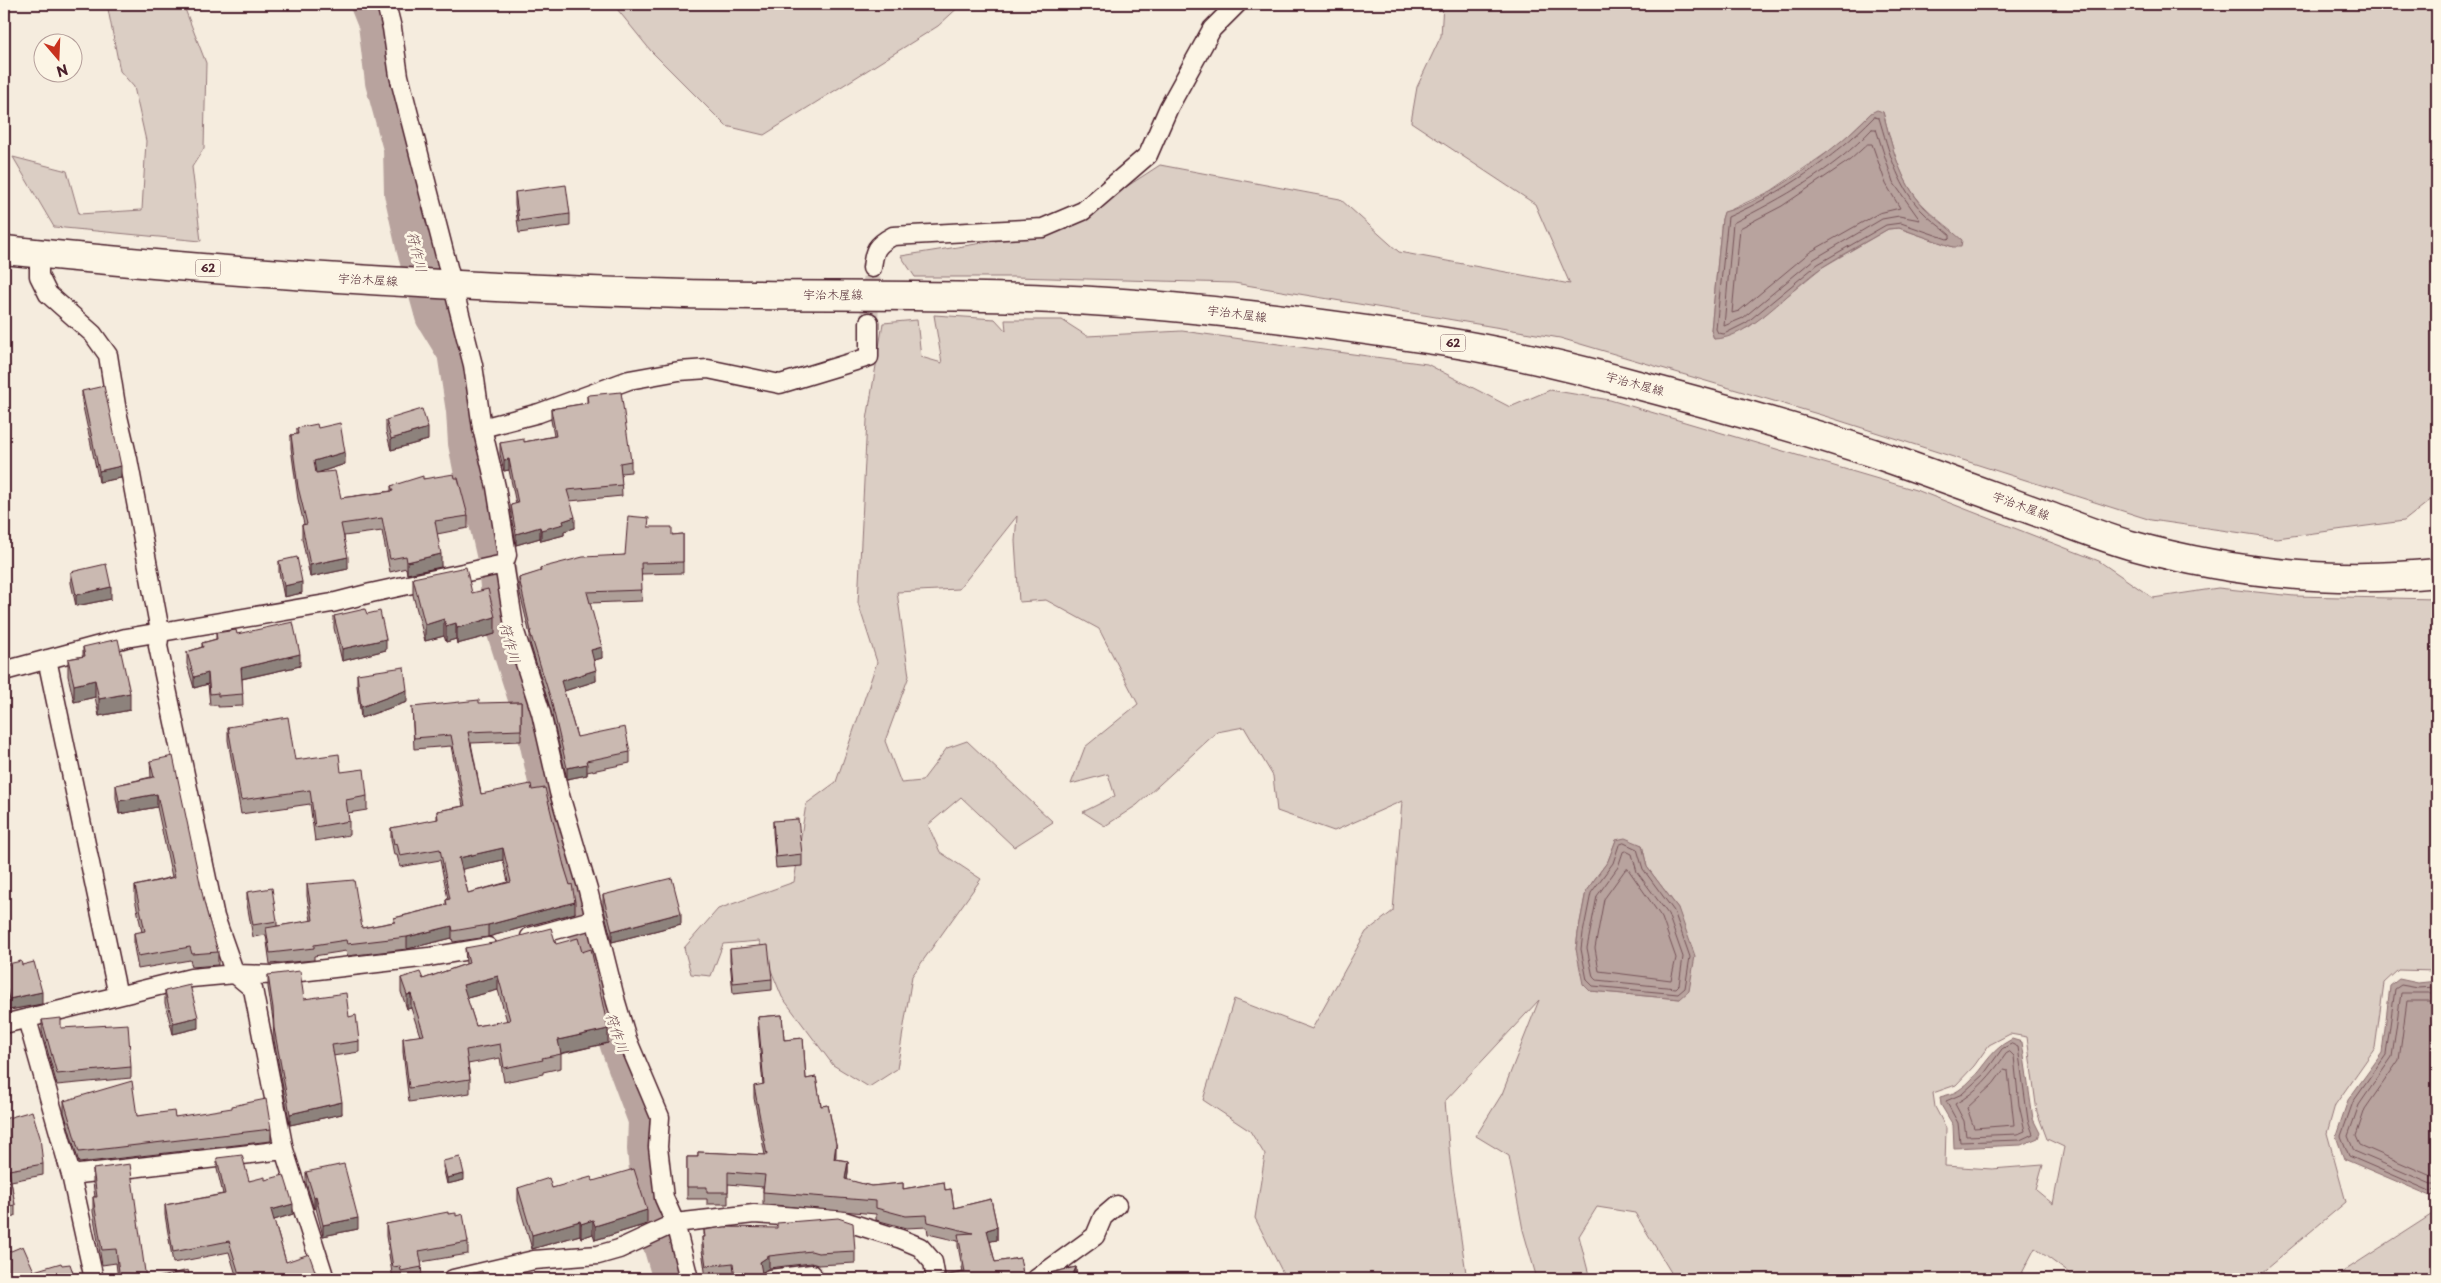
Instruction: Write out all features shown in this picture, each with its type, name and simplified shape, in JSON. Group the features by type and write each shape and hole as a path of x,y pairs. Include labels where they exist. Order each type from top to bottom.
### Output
{"main road":[{"name":"宇治木屋線","path":"4,250 316,277 434,284 687,294 957,296 1107,302 1219,312 1428,339 1548,361 1770,421 1871,453 2123,543 2168,554 2227,567 2289,575 2372,577 2437,573"}],"street":[{"path":"386,4 392,28 399,76 437,217 434,284 473,365 482,428 496,487 506,545 507,554 503,564 515,632 541,713 559,792 627,1039 660,1117 658,1147 664,1198 675,1223 689,1279"},
{"path":"872,268 874,252 882,242 893,236 1043,228 1083,211 1148,156 1169,107 1212,29 1237,4"},
{"path":"39,253 39,276 48,294 93,334 108,355 117,412 160,632 158,646 215,917 235,974 253,989 284,1150 325,1279"},
{"path":"482,428 539,413 630,380 679,371 708,369 780,384 799,379 869,357 869,322"},
{"path":"4,671 126,638 332,603 503,564"},
{"path":"47,659 118,996"},
{"path":"4,1024 191,978 235,974 274,975 429,957 490,947 594,919"},
{"path":"27,1019 72,1175 94,1279"},
{"path":"72,1175 284,1150"},
{"path":"1036,1279 1095,1236 1104,1217 1117,1205"},
{"path":"453,1279 534,1260 598,1256 675,1223 754,1214 841,1220 920,1247 933,1262 936,1279"},
{"path":"770,1279 812,1274 813,1279"}],"shaded area":[{"path":"107,4 183,4 206,63 204,148 192,167 201,241 54,227 13,157 67,171 79,214 142,210 146,141 134,87 120,71"},
{"path":"613,4 962,4 938,26 764,135 726,126 651,51"},
{"path":"1443,4 2437,4 2437,495 2404,521 2277,538 2151,520 1828,417 1560,338 1234,283 1014,277 915,277 901,256 1058,231 1160,165 1340,199 1399,252 1570,284 1535,204 1411,122 1417,87 1441,36","holes":["1883,112 1893,150 1903,175 1916,197 1952,230 1953,247 1899,228 1888,229 1821,268 1749,327 1714,339 1711,330 1724,213 1771,191 1838,145 1871,113"]},
{"path":"934,315 995,319 1006,331 1005,320 1062,320 1087,336 1182,331 1427,364 1510,407 1550,390 1610,400 1919,491 2099,561 2153,598 2218,588 2294,596 2437,599 2437,971 2398,970 2384,983 2375,1048 2335,1105 2327,1133 2346,1202 2254,1279 2077,1279 2035,1248 2019,1279 1675,1279 1635,1213 1597,1207 1579,1236 1590,1279 1537,1279 1523,1230 1509,1156 1476,1136 1502,1094 1539,1000 1445,1101 1451,1170 1466,1273 1463,1279 1286,1279 1255,1218 1265,1155 1250,1131 1203,1100 1234,999 1312,1029 1366,932 1393,911 1402,801 1334,831 1277,811 1273,776 1244,727 1217,732 1137,805 1105,826 1083,812 1115,796 1108,774 1071,784 1085,747 1138,704 1099,629 1046,600 1019,602 1015,541 1017,516 959,589 897,592 909,676 885,741 901,783 922,781 947,748 967,741 1053,822 1014,847 961,797 928,825 940,852 981,879 912,976 897,1069 869,1087 833,1065 782,997 759,941 723,944 711,976 691,974 684,948 718,909 794,882 806,804 836,782 877,662 858,603 867,420 883,323 917,320 921,357 942,363","holes":["1616,840 1642,845 1647,867 1678,908 1680,999 1590,991 1576,949 1578,933 1586,891 1608,861","2010,1034 2027,1037 2037,1112 2047,1139 2064,1147 2053,1204 2036,1190 2043,1165 1992,1169 1945,1166 1946,1128 1935,1107 1933,1093 1956,1085 1974,1066 1989,1045"]},
{"path":"2437,1211 2437,1279 2336,1279 2338,1275"}],"water":[{"path":"1877,110 1883,112 1902,174 1908,186 1915,197 1933,216 1962,240 1961,247 1953,247 1899,228 1888,229 1821,268 1770,311 1742,331 1728,337 1714,339 1711,330 1724,212 1742,206 1782,185 1841,141 1871,113"},
{"path":"1625,838 1642,845 1647,867 1678,908 1695,956 1689,991 1680,999 1590,991 1583,984 1576,949 1586,891 1608,861 1616,840"},
{"path":"2399,979 2418,983 2437,981 2437,1194 2431,1196 2344,1159 2336,1136 2348,1100 2382,1053 2390,986"},
{"path":"2012,1039 2022,1042 2033,1119 2040,1133 2038,1138 2021,1145 1954,1148 1953,1125 1941,1105 1940,1097 1955,1092 1967,1084 1996,1050"}],"building":[{"path":"566,185 570,214 519,221 515,192"},
{"path":"104,386 121,466 99,471 82,391"},
{"path":"621,392 631,461 620,463 622,485 567,490 575,517 563,521 564,524 541,530 540,527 516,534 511,505 518,503 509,459 504,460 500,443 524,439 524,442 556,436 551,409 588,403 587,396 589,395"},
{"path":"422,409 428,428 391,439 386,420"},
{"path":"340,423 345,452 314,461 316,473 335,471 341,498 393,491 391,486 423,476 423,479 454,474 455,478 458,478 468,516 435,521 441,554 407,562 406,556 390,559 382,518 341,524 348,557 310,565 302,525 307,524 298,487 291,435 298,434 297,428 317,424 318,428"},
{"path":"628,516 649,518 648,527 672,527 672,535 683,534 683,562 641,563 642,590 587,592 602,647 591,650 596,670 561,681 577,737 625,727 630,752 586,761 587,764 567,768 551,700 530,632 519,578 541,571 540,568 583,557 625,555"},
{"path":"297,557 302,582 284,586 279,561"},
{"path":"106,564 111,587 76,595 71,572"},
{"path":"466,567 472,593 488,589 495,617 457,628 456,623 446,626 444,619 425,625 413,578"},
{"path":"365,609 367,614 380,611 386,639 342,649 334,616"},
{"path":"293,622 300,654 241,668 243,694 218,696 218,693 210,694 208,673 194,677 187,652 203,647 202,643 217,639 216,633 236,630 237,634"},
{"path":"118,639 130,693 99,699 95,680 74,685 68,659 85,656 83,647"},
{"path":"404,667 407,690 361,707 357,674"},
{"path":"479,700 479,703 521,702 521,730 468,732 481,794 531,784 532,790 545,788 564,866 570,885 572,884 575,902 488,925 453,931 452,926 407,937 347,944 346,940 314,945 314,948 270,953 266,928 313,920 307,884 354,880 362,928 395,922 394,918 447,905 446,900 450,899 440,849 400,856 397,843 394,844 391,828 438,819 437,811 465,806 451,735 414,738 412,707","holes":["503,848 511,882 468,893 459,858"]},
{"path":"288,717 295,760 339,754 341,772 364,769 367,796 346,800 349,821 315,827 310,790 241,800 228,727"},
{"path":"173,756 205,906 218,952 192,954 190,947 138,956 134,933 145,931 135,886 175,877 157,794 119,801 116,785 154,777 150,761"},
{"path":"798,819 802,854 776,857 773,821"},
{"path":"672,878 681,913 612,931 603,895"},
{"path":"272,888 277,921 253,925 247,892"},
{"path":"551,928 556,944 578,938 582,952 591,949 608,1029 558,1040 561,1054 542,1058 543,1060 504,1068 500,1044 466,1050 470,1079 409,1088 403,1038 424,1035 411,994 407,995 401,978 420,972 423,979 469,963 465,948","holes":["498,976 510,1020 476,1026 463,985"]},
{"path":"768,945 772,979 733,983 730,949"},
{"path":"21,961 22,965 34,962 42,992 9,999 4,978 4,965"},
{"path":"300,971 304,999 346,993 349,1017 356,1015 359,1041 332,1045 342,1102 290,1114 274,1028 268,975"},
{"path":"190,985 198,1017 173,1023 165,991"},
{"path":"782,1015 784,1040 803,1038 806,1079 816,1077 821,1106 828,1105 836,1144 834,1159 848,1161 845,1179 871,1186 903,1183 903,1189 944,1182 945,1190 951,1189 954,1208 991,1199 997,1227 987,1230 995,1262 1020,1258 1024,1279 925,1279 965,1272 958,1234 973,1233 928,1222 927,1215 906,1216 876,1208 876,1201 763,1192 765,1175 728,1172 728,1192 707,1192 707,1187 687,1187 687,1157 698,1157 698,1152 767,1155 754,1086 764,1084 758,1017"},
{"path":"61,1018 61,1028 128,1024 131,1067 57,1074 42,1020"},
{"path":"132,1081 137,1116 174,1111 175,1117 232,1108 232,1106 266,1099 271,1129 79,1152 64,1101"},
{"path":"32,1111 40,1137 43,1164 9,1170 15,1205 4,1207 4,1119"},
{"path":"242,1155 249,1181 265,1177 265,1180 284,1175 293,1204 271,1210 286,1262 309,1254 320,1279 217,1279 239,1274 229,1241 173,1252 165,1205 225,1194 217,1158"},
{"path":"460,1157 464,1174 447,1178 443,1161"},
{"path":"130,1164 146,1279 120,1279 116,1249 102,1250 93,1197 97,1197 93,1169"},
{"path":"344,1164 358,1218 323,1225 316,1196 314,1197 306,1172"},
{"path":"634,1169 647,1210 595,1226 593,1220 581,1224 580,1221 532,1235 518,1188 549,1178 552,1188 591,1177 593,1181"},
{"path":"448,1212 448,1214 456,1213 456,1216 463,1214 468,1242 419,1251 422,1267 401,1271 400,1266 393,1267 386,1224"},
{"path":"838,1218 853,1223 855,1251 818,1253 811,1251 769,1256 760,1262 762,1273 773,1277 773,1279 735,1279 733,1263 706,1266 702,1237 705,1237 704,1230 725,1227 777,1228 777,1223"},
{"path":"23,1246 34,1271 61,1263 62,1265 70,1264 75,1279 4,1279 4,1254"},
{"path":"1076,1267 1071,1279 1024,1279"},
{"path":"188,1270 190,1279 153,1279"},
{"path":"482,1271 484,1279 462,1279 461,1276"},
{"path":"918,1277 918,1279 867,1279"}],"waterway":[{"name":"符作川","path":"369,4 377,24 384,82 402,148 403,193 415,247 434,316 456,352 465,411 467,443 476,489 486,514 496,558 503,623 533,717 550,795 608,1008 619,1045 647,1120 646,1149 652,1211 672,1279"}],"tunnel":[{"path":"869,322 872,268"}]}
